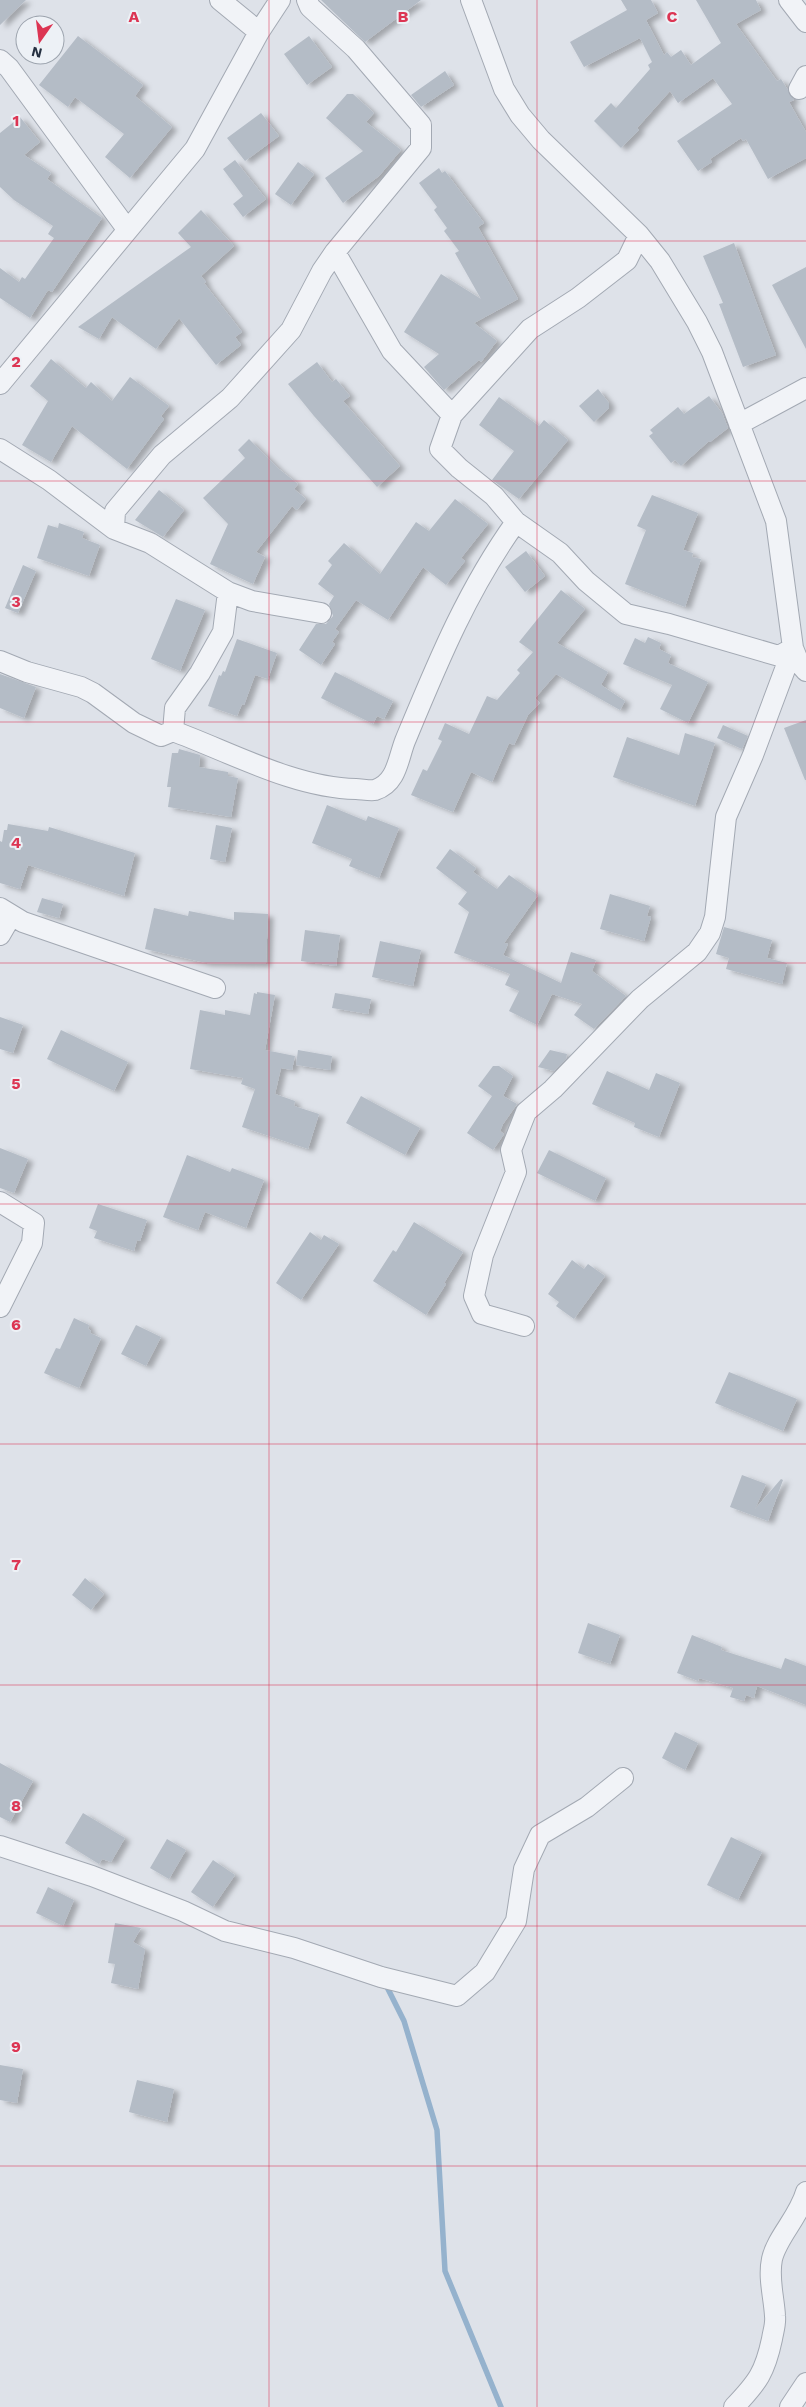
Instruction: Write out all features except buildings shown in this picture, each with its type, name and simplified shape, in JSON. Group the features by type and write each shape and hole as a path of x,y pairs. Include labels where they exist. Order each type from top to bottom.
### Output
{"street":[{"path":"220,0 259,32"},
{"path":"0,384 195,149 259,32 280,0"},
{"path":"114,529 115,511 162,455 230,398 291,330 334,252 421,148 421,126 356,49 310,7 307,0"},
{"path":"471,0 504,89 520,115 541,140 639,235 660,261 698,322 712,352 776,521 793,648 799,664 806,671"},
{"path":"789,0 806,22"},
{"path":"0,60 8,68 127,229"},
{"path":"639,235 626,260 578,298 530,329 452,415 440,449 459,468 494,496 516,522 560,553 586,581 626,614 669,624 779,656 793,648"},
{"path":"334,252 392,351 452,415"},
{"path":"739,424 806,388"},
{"path":"0,449 49,480 114,529 150,543 228,592 252,601 320,613"},
{"path":"0,661 27,672 81,687 93,693 134,723 161,736 173,731 297,780 346,789 375,790 394,777 404,745 459,614 492,555 516,522"},
{"path":"173,731 175,708 200,673 223,632 228,592"},
{"path":"524,1326 482,1314 474,1296 483,1255 516,1172 511,1150 526,1112 553,1089 640,999 697,952 710,933 715,917 726,817 753,756 793,648"},
{"path":"0,935 5,912 215,988"},
{"path":"0,1202 34,1223 32,1243 0,1307"},
{"path":"0,1846 92,1876 183,1911 225,1931 294,1948 381,1977 457,1996 485,1972 516,1921 524,1869 540,1835 587,1807 624,1778"},
{"path":"734,2407 756,2385 767,2363 776,2319 771,2274 772,2258 778,2244 799,2210 806,2192"},
{"path":"790,2407 806,2383"}],"waterway":[{"path":"385,1983 404,2021 437,2130 445,2271 501,2407"}]}
